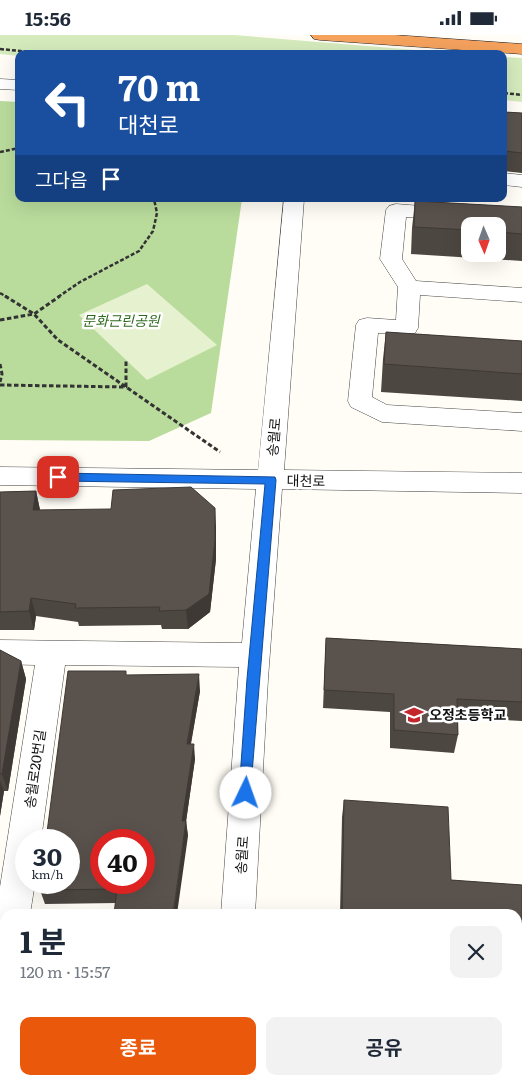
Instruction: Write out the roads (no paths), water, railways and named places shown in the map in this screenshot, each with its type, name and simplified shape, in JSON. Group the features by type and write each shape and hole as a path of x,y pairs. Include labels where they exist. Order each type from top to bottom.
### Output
{"highway":[{"path":"320,35 522,49"}],"street":[{"path":"0,83 15,85"},
{"path":"507,179 522,181"},
{"name":"송월로","path":"238,909 256,655 294,202"},
{"path":"522,220 396,210 391,259 410,287 407,328 367,325 360,401 382,413 522,422"},
{"path":"410,287 522,295"},
{"name":"대천로","path":"0,477 522,483"},
{"path":"0,652 256,655"},
{"name":"송월로20번길","path":"14,909 52,653"}],"place":[{"name":"오정초등학교","path":"414,715"}],"park label":[{"name":"문화근린공원","path":"121,321"}]}
